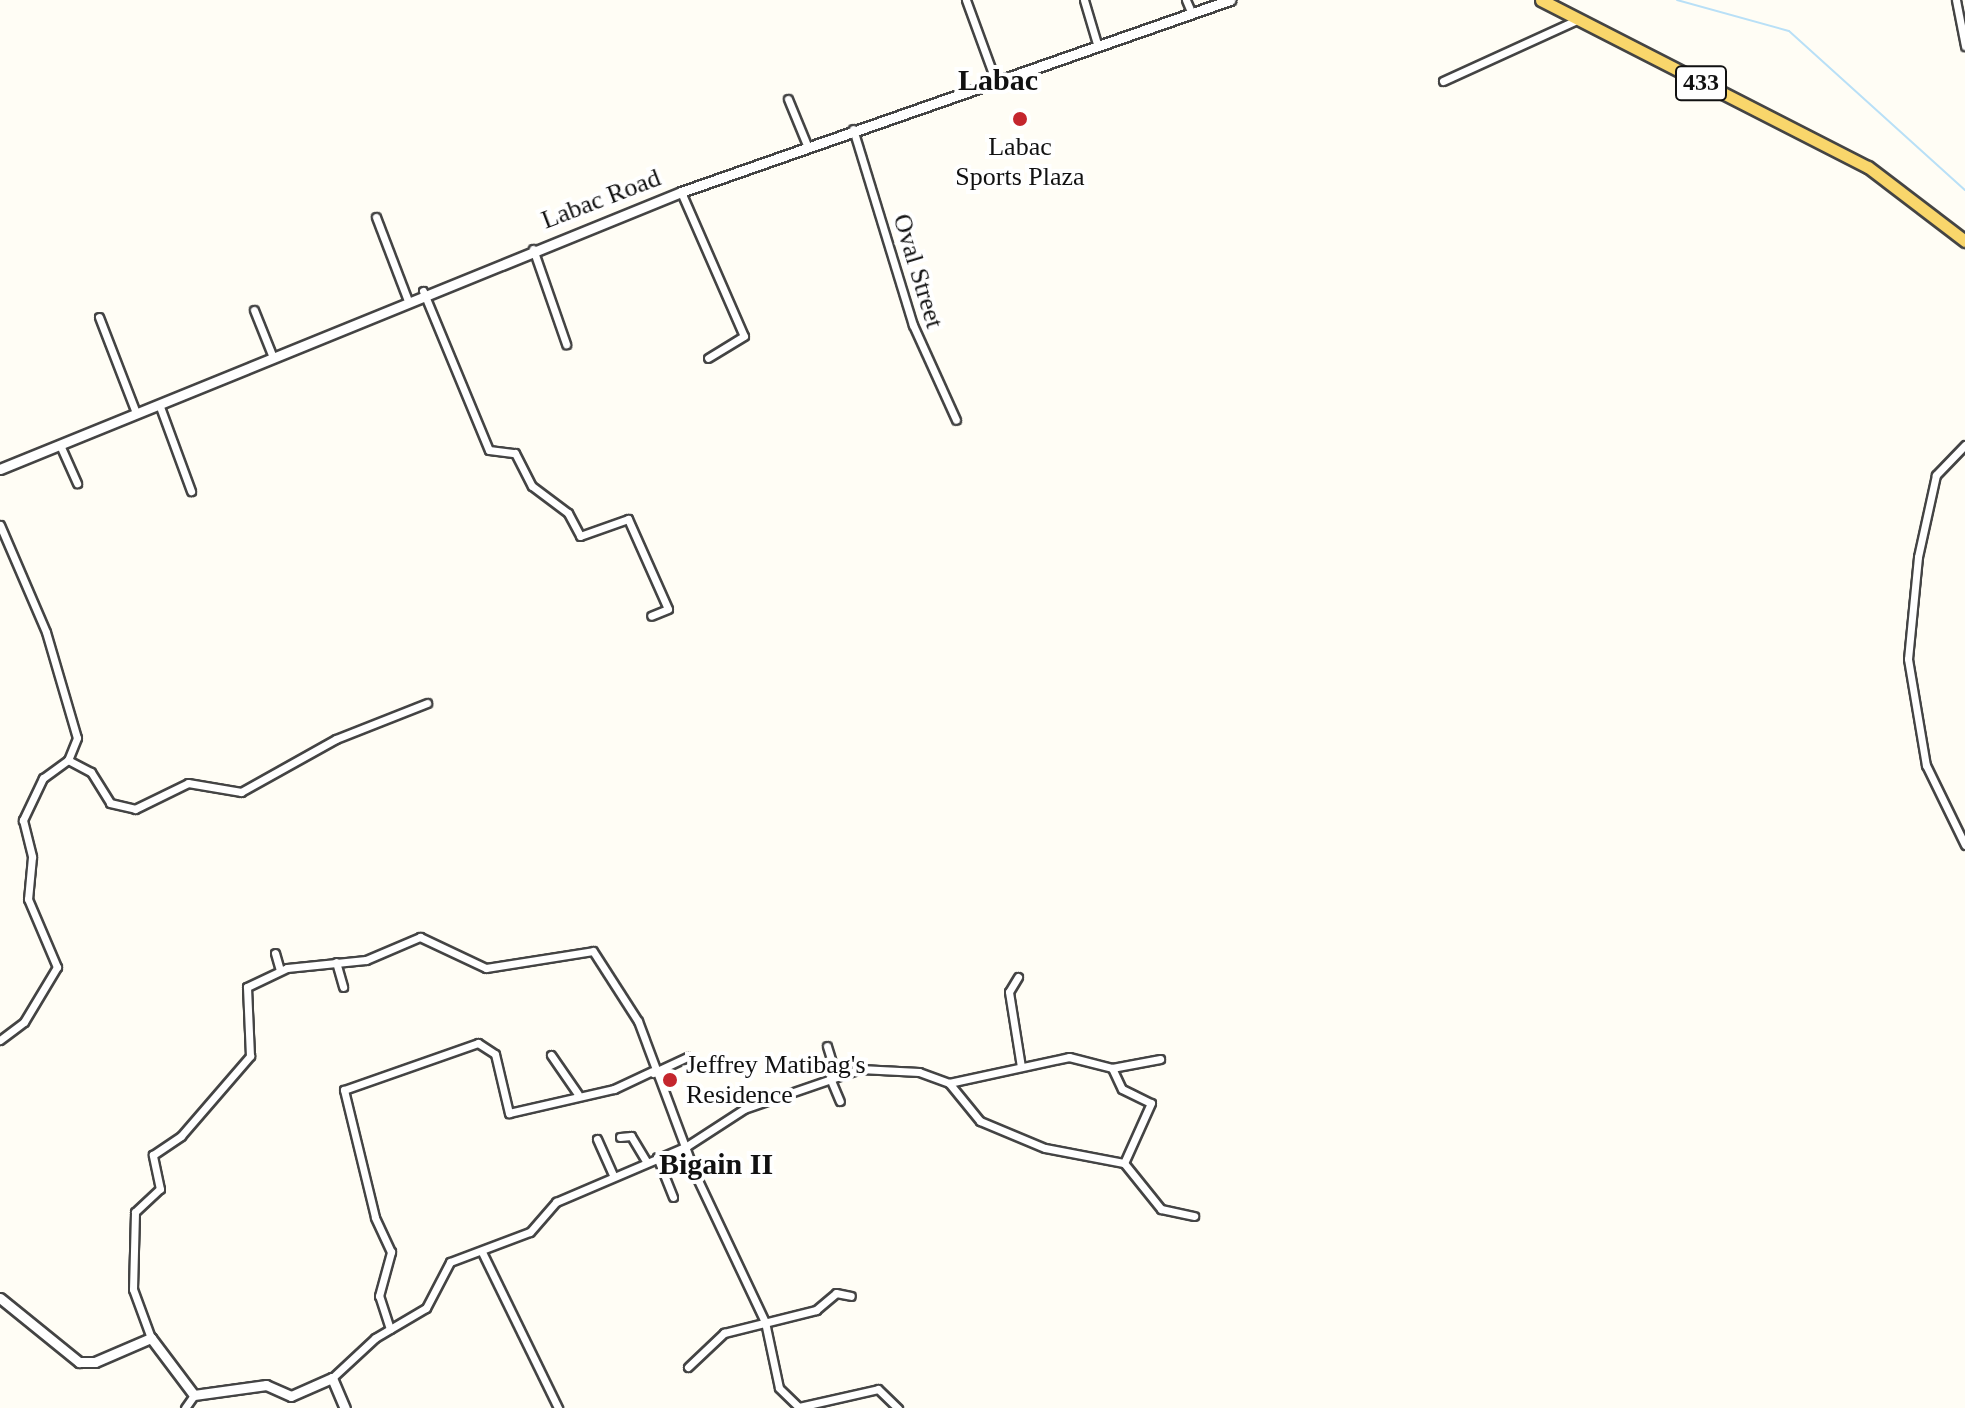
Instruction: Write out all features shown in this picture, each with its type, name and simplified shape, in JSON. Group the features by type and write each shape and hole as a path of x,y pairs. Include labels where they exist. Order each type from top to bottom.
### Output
{"main road":[{"name":"433","path":"1541,0 1868,167 1965,241"}],"street":[{"path":"966,0 996,82"},
{"path":"1084,0 1097,44"},
{"path":"1186,0 1191,12"},
{"name":"Labac Road","path":"0,469 423,291 681,192 807,145 1230,0"},
{"path":"1956,0 1965,46"},
{"path":"1443,81 1577,20"},
{"path":"788,99 807,145"},
{"name":"Oval Street","path":"853,129 913,325 956,420"},
{"path":"681,192 744,336 708,358"},
{"path":"376,217 407,298"},
{"path":"533,249 566,344"},
{"path":"423,291 489,450 515,453 532,486 568,513 580,536 628,519 668,609 651,616"},
{"path":"254,310 272,355"},
{"path":"99,317 136,413"},
{"path":"159,404 191,491"},
{"path":"60,445 77,483"},
{"path":"1965,445 1936,475 1918,557 1908,659 1926,765 1965,845"},
{"path":"0,525 75,719 68,760 43,778 23,820 32,857 28,899 57,967 24,1022 0,1040"},
{"path":"68,760 91,772 110,803 135,809 188,783 241,792 336,739 427,703"},
{"path":"194,1395 151,1338 133,1289 131,1243 135,1212 160,1189 153,1155 181,1136 250,1056 247,987 280,970 366,960 420,937 486,968 593,951 634,1012 653,1072 765,1322 779,1388 790,1403 811,1406 878,1389 898,1408"},
{"path":"275,953 280,970"},
{"path":"336,962 343,987"},
{"path":"1018,977 1009,992 1021,1067"},
{"path":"390,1329 379,1296 391,1252 375,1217 344,1090 478,1043 495,1054 509,1113 578,1094 614,1089 687,1057"},
{"path":"827,1046 840,1101"},
{"path":"551,1055 578,1094"},
{"path":"949,1083 1077,1057 1112,1068 1160,1059"},
{"path":"1112,1068 1122,1089 1151,1103 1124,1163"},
{"path":"185,1408 194,1395 266,1385 291,1396 332,1378 390,1329 426,1308 450,1262 530,1232 556,1202 613,1175 687,1146 744,1109 833,1077 865,1069 919,1072 949,1083 980,1121 1045,1148 1124,1163 1161,1209 1194,1216"},
{"path":"620,1137 631,1136 646,1161"},
{"path":"597,1139 613,1175"},
{"path":"657,1157 673,1197"},
{"path":"482,1252 558,1408"},
{"path":"688,1367 724,1333 816,1310 836,1293 851,1296"},
{"path":"0,1298 79,1362 95,1362 151,1338"},
{"path":"332,1378 345,1408"}],"waterway":[{"path":"1677,0 1789,31 1965,190"}],"place":[{"name":"Labac Sports Plaza","path":"1020,119"},
{"name":"Jeffrey Matibag's Residence","path":"670,1080"}],"district":[{"name":"Labac","path":"998,80"},
{"name":"Bigain II","path":"716,1164"}]}
